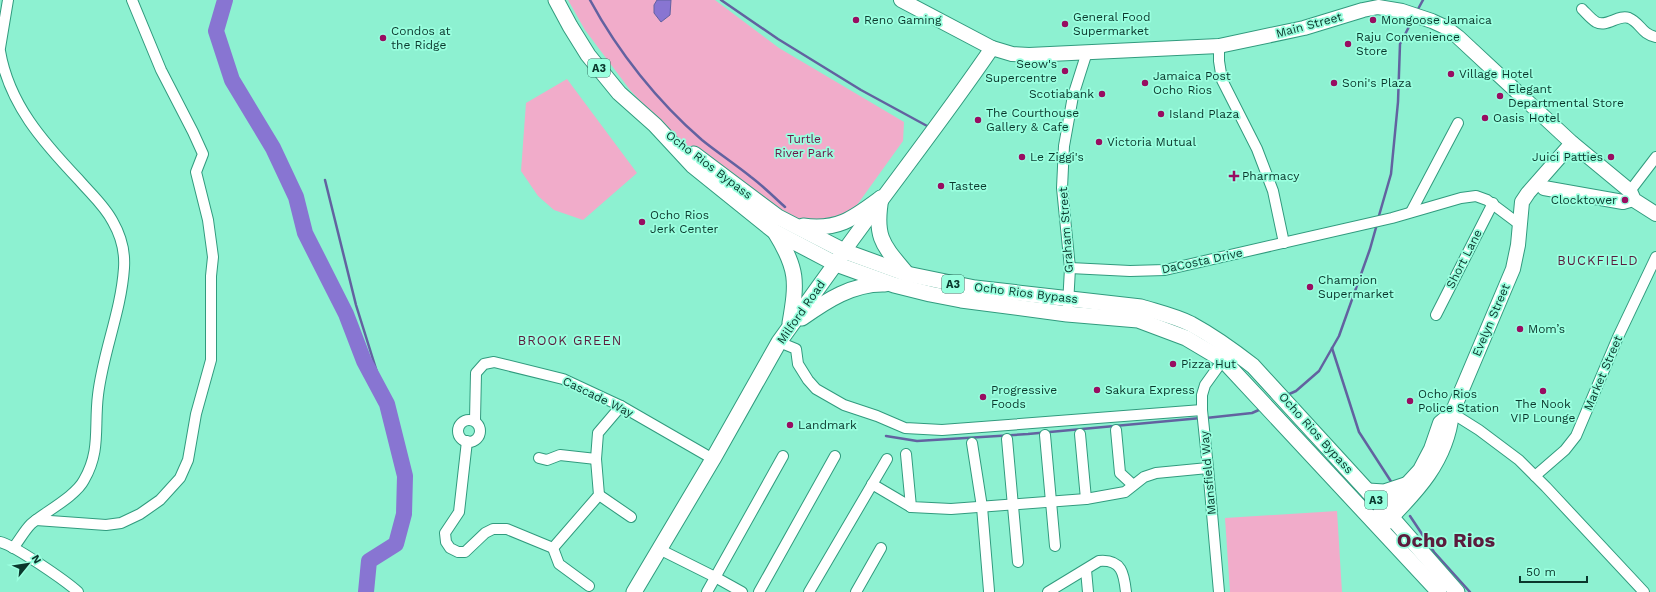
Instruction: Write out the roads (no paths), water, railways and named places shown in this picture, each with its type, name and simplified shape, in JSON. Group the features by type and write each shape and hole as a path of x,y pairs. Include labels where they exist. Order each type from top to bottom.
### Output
{"main road":[{"name":"A3","path":"556,0 588,55 619,93 655,125"},
{"name":"Ocho Rios Bypass","path":"655,125 778,217 844,250 907,274 975,288 1141,307 1190,324 1232,349 1254,366 1368,491 1457,592"},
{"name":"Ocho Rios Bypass","path":"655,125 693,166 775,232 836,264 894,285 961,300 1067,314 1138,320 1186,338 1224,360 1256,394 1280,423 1439,592"},
{"path":"778,217 798,225 818,228 835,226 852,218 881,198"},
{"path":"881,198 878,218 880,232 886,249 907,274"},
{"path":"775,232 786,250 794,272 796,292 790,326"},
{"name":"Milford Road","path":"634,592 713,459 779,342 836,264 844,250"},
{"path":"790,326 824,302 840,294 874,284 894,285"},
{"path":"1368,491 1384,492 1408,484"}],"street":[{"path":"8,0 0,50 8,80 16,100 29,123 49,148 93,194 104,208 113,222 124,253 124,268 120,301 103,366 98,396 96,451 93,460 83,483 73,494 29,526 13,548"},
{"path":"36,520 106,525 121,523 140,514 160,500 180,478 188,460 196,414 211,360 211,276 213,257 208,220 196,172 203,154 161,70 132,0"},
{"name":"Main Street","path":"901,0 992,48 1012,54 1029,55 1219,46 1304,28 1366,5 1395,7 1432,21 1458,37 1576,146 1631,195 1656,214"},
{"path":"1582,10 1597,23 1603,24 1622,17 1627,17 1635,22 1646,34 1656,37"},
{"path":"1219,46 1219,61 1222,80 1257,149 1273,191 1284,243 1392,218 1461,198 1476,196 1493,203 1519,224 1531,207 1535,197 1544,188 1576,146"},
{"name":"Milford Road","path":"844,250 881,198 954,103 992,48"},
{"name":"Graham Street","path":"1067,314 1070,268 1062,188 1064,146 1073,96 1087,52"},
{"path":"1411,212 1458,123"},
{"name":"Evelyn Street","path":"1377,525 1429,476 1450,428 1452,413 1513,269 1518,245 1522,202 1528,192 1576,146"},
{"path":"1544,188 1624,202 1631,195 1656,157"},
{"name":"Short Lane","path":"1436,315 1493,203"},
{"name":"DaCosta Drive","path":"1070,268 1130,271 1166,270 1284,243"},
{"name":"Market Street","path":"1535,476 1565,450 1576,436 1618,337 1656,258"},
{"path":"779,342 796,349 798,364 808,380 816,389 844,405 877,416 905,428 942,430 1202,414"},
{"name":"Mansfield Way","path":"1219,592 1205,431 1202,414 1202,395 1205,385 1224,360"},
{"name":"Cascade Way","path":"475,420 476,373 484,364 494,362 563,379 621,406 713,459"},
{"path":"553,548 599,495 596,459 598,433 621,406"},
{"path":"1452,413 1519,460 1644,592"},
{"name":"Evelyn Street","path":"1388,514 1408,484 1420,470 1431,449 1440,423 1452,413"},
{"path":"475,420 480,427 480,434 476,439 467,441 461,437 459,430 460,426 465,421 475,420"},
{"path":"1116,430 1120,473 1133,485"},
{"path":"1080,434 1086,499"},
{"path":"1045,435 1055,546"},
{"path":"1007,439 1018,562"},
{"path":"467,441 459,512 445,533 446,542 450,548 458,552 465,552 485,533 493,529 507,529 553,548 559,564 590,586"},
{"path":"972,443 982,506 989,592"},
{"path":"906,454 911,507"},
{"path":"539,458 546,460 560,455 596,459"},
{"path":"707,592 783,456"},
{"path":"759,592 835,456"},
{"path":"809,592 887,459"},
{"path":"872,484 911,507 951,509 1086,499 1125,492 1144,477 1156,473 1208,468"},
{"path":"599,495 631,517"},
{"path":"0,542 13,548 60,578 78,592"},
{"path":"856,592 881,548"},
{"path":"659,549 742,592"},
{"path":"1048,592 1086,570 1098,561 1116,564 1124,574 1126,592"},
{"path":"1086,570 1088,592"}],"waterway":[{"path":"225,0 216,31 232,80 273,148 296,197 305,233 346,314 364,361 387,404 405,476 404,514 396,544 369,561 366,592"},
{"path":"590,0 626,57 670,109 702,140 755,180 785,207"},
{"path":"721,0 778,39 861,90 929,127"},
{"path":"1417,11 1423,0"},
{"path":"1378,219 1391,174 1398,102 1400,44 1413,19"},
{"path":"325,180 356,305 387,404"},
{"path":"1287,395 1296,391 1319,371 1339,336 1370,249 1377,224"},
{"path":"1332,348 1359,432 1392,483"},
{"path":"1206,418 1252,413 1261,409"},
{"path":"886,436 917,441 1028,434 1201,418"},
{"path":"1410,516 1434,552 1470,592"}],"place":[{"name":"Reno Gaming","path":"856,20"},
{"name":"Mongoose Jamaica","path":"1373,20"},
{"name":"General Food Supermarket","path":"1065,24"},
{"name":"Condos at the Ridge","path":"383,38"},
{"name":"Raju Convenience Store","path":"1348,44"},
{"name":"Seow's Supercentre","path":"1065,71"},
{"name":"Village Hotel","path":"1451,74"},
{"name":"Jamaica Post Ocho Rios","path":"1145,83"},
{"name":"Soni's Plaza","path":"1334,83"},
{"name":"Scotiabank","path":"1102,94"},
{"name":"Elegant Departmental Store","path":"1500,96"},
{"name":"Island Plaza","path":"1161,114"},
{"name":"Oasis Hotel","path":"1485,118"},
{"name":"The Courthouse Gallery & Cafe","path":"978,120"},
{"name":"Victoria Mutual","path":"1099,142"},
{"name":"Le Ziggi's","path":"1022,157"},
{"name":"Juici Patties","path":"1611,157"},
{"name":"Pharmacy","path":"1234,176"},
{"name":"Tastee","path":"941,186"},
{"name":"Clocktower","path":"1625,200"},
{"name":"Ocho Rios Jerk Center","path":"642,222"},
{"name":"Champion Supermarket","path":"1310,287"},
{"name":"Mom’s","path":"1520,329"},
{"name":"Pizza Hut","path":"1173,364"},
{"name":"Sakura Express","path":"1097,390"},
{"name":"The Nook VIP Lounge","path":"1543,391"},
{"name":"Progressive Foods","path":"983,397"},
{"name":"Ocho Rios Police Station","path":"1410,401"},
{"name":"Landmark","path":"790,425"}],"district":[{"name":"BUCKFIELD","path":"1598,260"},
{"name":"BROOK GREEN","path":"570,340"},
{"name":"Ocho Rios","path":"1446,540"}],"park label":[{"name":"Turtle River Park","path":"804,146"}]}
